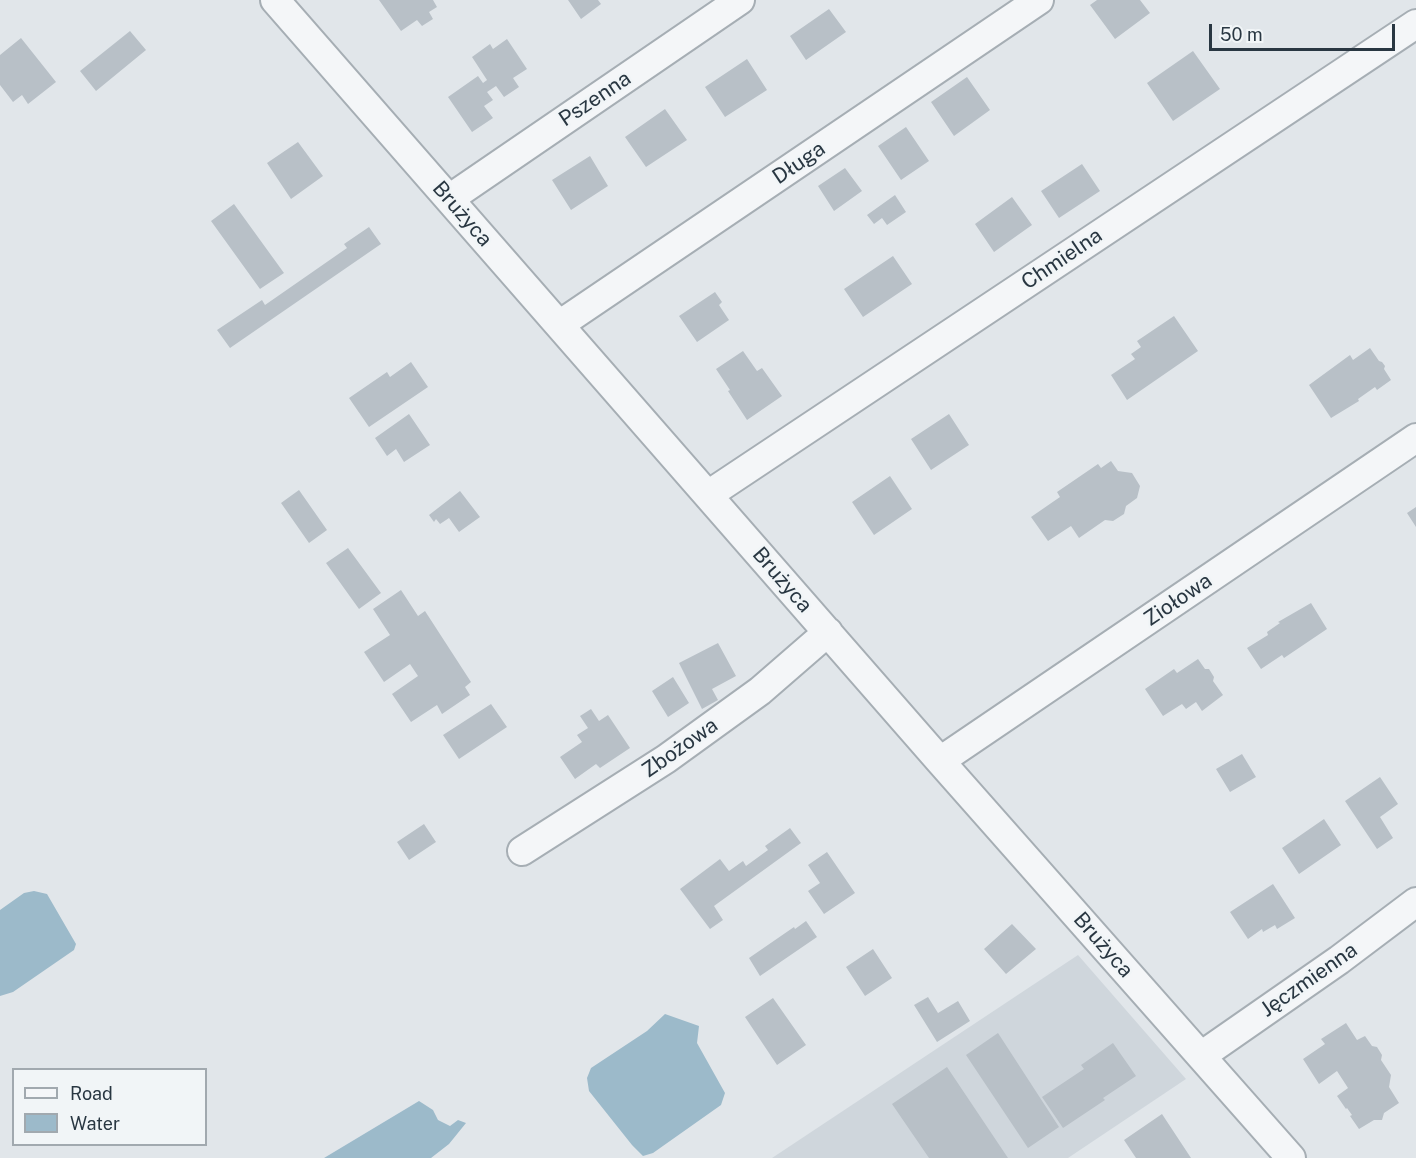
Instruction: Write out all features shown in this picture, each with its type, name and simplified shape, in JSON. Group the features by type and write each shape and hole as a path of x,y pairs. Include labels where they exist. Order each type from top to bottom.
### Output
{"street":[{"name":"Brużyca","path":"274,0 1291,1158"},
{"name":"Pszenna","path":"449,199 740,0"},
{"name":"Długa","path":"559,325 1040,0"},
{"name":"Chmielna","path":"708,495 1416,24"},
{"name":"Ziołowa","path":"940,761 1416,438"},
{"name":"Zbożowa","path":"522,851 666,759 760,691 828,632"},
{"name":"Jęczmienna","path":"1200,1056 1339,960 1416,902"}],"shaded area":[{"path":"1078,955 1186,1079 1068,1158 772,1158"}],"water":[{"path":"34,891 47,894 76,944 74,950 13,992 0,996 0,910 24,893"},
{"path":"665,1014 699,1026 697,1043 725,1093 721,1105 653,1153 643,1156 589,1091 587,1078 591,1068 647,1031"},
{"path":"419,1101 433,1110 438,1120 450,1126 458,1120 466,1123 449,1144 431,1158 324,1158"}],"building":[{"path":"379,0 433,0 437,7 429,12 433,19 422,26 417,20 401,31"},
{"path":"568,0 598,0 601,4 581,19"},
{"path":"1097,0 1140,0 1150,13 1115,39 1090,5"},
{"path":"829,9 846,32 806,60 790,36"},
{"path":"130,31 146,50 96,91 80,71"},
{"path":"21,38 56,82 28,104 22,95 13,102 0,85 0,55"},
{"path":"507,39 527,69 513,78 519,87 504,97 496,86 487,92 493,100 484,106 493,118 472,132 448,97 478,76 483,83 487,80 472,57 490,44 493,49"},
{"path":"1193,51 1220,89 1173,121 1147,83"},
{"path":"747,59 767,90 725,117 705,87"},
{"path":"967,77 990,110 954,136 931,102"},
{"path":"665,109 687,140 646,167 625,137"},
{"path":"906,127 929,161 901,180 878,146"},
{"path":"298,142 323,176 291,199 267,163"},
{"path":"590,156 608,186 571,210 552,180"},
{"path":"1082,164 1100,191 1059,218 1041,191"},
{"path":"845,168 862,191 834,211 818,186"},
{"path":"895,195 906,212 887,225 882,218 874,224 867,215"},
{"path":"1012,197 1032,225 994,252 975,224"},
{"path":"234,204 284,273 260,289 211,221"},
{"path":"369,227 381,244 230,348 217,330 262,300 265,305 347,248 344,244"},
{"path":"893,256 912,284 863,317 844,289"},
{"path":"715,292 722,302 719,305 729,320 697,342 679,316"},
{"path":"1174,316 1198,351 1127,400 1111,375 1135,359 1131,354 1141,347 1137,341"},
{"path":"1370,348 1385,366 1384,369 1391,380 1377,390 1375,387 1358,399 1359,401 1331,418 1309,385 1350,355 1353,360"},
{"path":"743,351 757,371 762,368 782,396 747,420 716,369"},
{"path":"411,362 428,387 369,427 349,398 387,372 390,377"},
{"path":"409,414 430,445 404,462 396,449 387,456 375,438"},
{"path":"949,414 969,445 931,470 911,439"},
{"path":"1111,461 1118,471 1132,473 1140,486 1137,498 1126,506 1124,514 1113,521 1105,520 1079,538 1071,526 1048,541 1031,517 1060,497 1057,492 1098,464 1101,468"},
{"path":"890,476 912,509 874,535 852,502"},
{"path":"299,490 327,530 309,543 281,503"},
{"path":"460,491 480,517 459,532 449,518 440,524 436,519 434,522 429,515"},
{"path":"1416,507 1416,527 1407,513"},
{"path":"348,548 381,593 359,609 326,563"},
{"path":"401,590 418,616 425,611 471,682 465,687 470,695 442,714 437,705 411,722 392,694 418,676 410,664 384,682 364,652 390,635 373,609"},
{"path":"1311,603 1327,629 1284,658 1282,655 1261,669 1247,648 1268,635 1267,632 1280,623 1278,622"},
{"path":"718,643 736,676 712,689 718,700 702,709 679,663"},
{"path":"1198,659 1205,669 1209,669 1214,677 1213,681 1223,695 1202,711 1196,702 1186,709 1182,704 1163,716 1145,689 1174,669 1177,673"},
{"path":"673,677 689,703 668,717 652,691"},
{"path":"491,704 507,727 459,759 443,735"},
{"path":"591,709 599,721 608,715 630,748 600,768 596,764 575,779 560,757 582,742 577,735 588,728 580,716"},
{"path":"1242,754 1256,777 1230,792 1216,769"},
{"path":"1380,777 1398,804 1380,817 1393,838 1377,849 1345,801"},
{"path":"1324,819 1341,845 1299,874 1282,848"},
{"path":"424,824 436,842 409,860 397,842"},
{"path":"790,828 801,843 714,906 723,920 710,929 680,889 720,859 729,871 743,861 746,866 768,850 765,846"},
{"path":"827,852 855,893 824,914 808,891 820,883 808,865"},
{"path":"1273,884 1295,918 1277,929 1275,925 1263,932 1262,929 1248,939 1230,912"},
{"path":"806,921 817,937 760,976 749,958"},
{"path":"1012,924 1036,949 1006,974 984,949"},
{"path":"873,949 892,978 865,996 846,967"},
{"path":"928,997 938,1013 958,1001 970,1021 937,1042 914,1005"},
{"path":"773,998 806,1045 777,1065 745,1017"},
{"path":"1346,1023 1357,1040 1365,1036 1372,1046 1377,1047 1382,1055 1381,1060 1391,1075 1389,1087 1399,1103 1384,1113 1382,1120 1374,1120 1359,1129 1350,1116 1352,1115 1337,1096 1348,1088 1337,1071 1319,1084 1303,1059 1325,1044 1321,1039"},
{"path":"998,1033 1059,1127 1028,1148 966,1055"},
{"path":"1113,1043 1136,1076 1063,1128 1042,1097 1084,1069 1081,1065"},
{"path":"947,1067 1008,1158 929,1158 892,1104"},
{"path":"1162,1114 1191,1158 1136,1158 1124,1140"}]}
